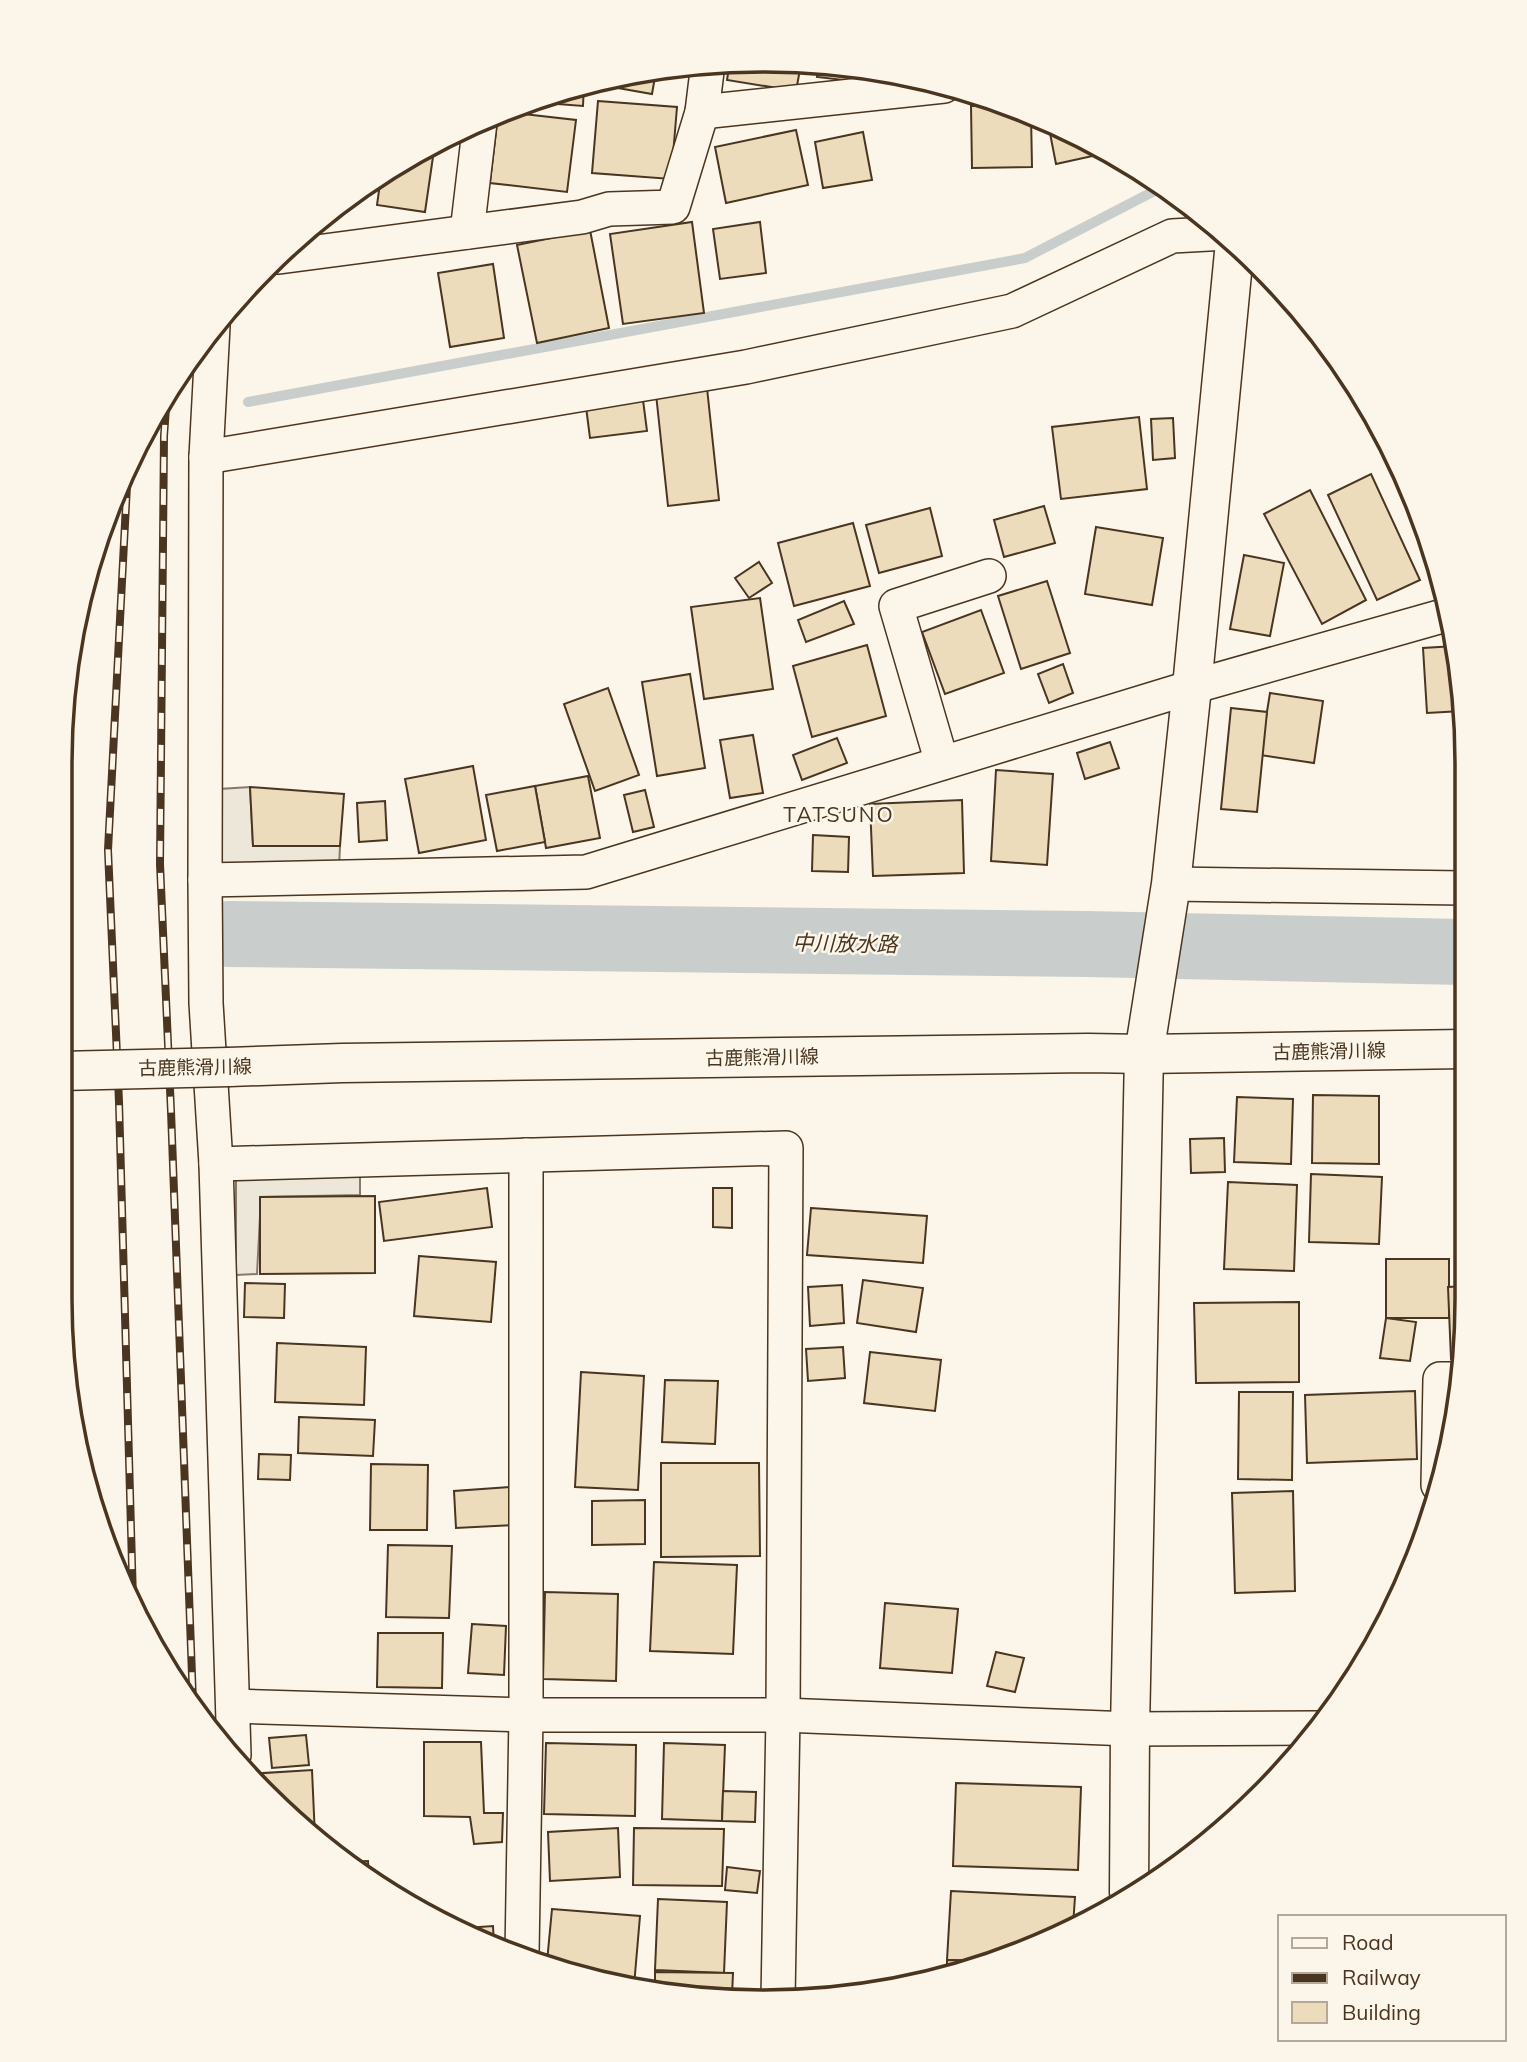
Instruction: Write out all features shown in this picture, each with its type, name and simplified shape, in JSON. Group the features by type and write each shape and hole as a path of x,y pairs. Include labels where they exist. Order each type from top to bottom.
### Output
{"street":[{"path":"294,255 582,217 609,209 673,206 702,112 707,74"},
{"path":"702,112 907,87"},
{"path":"467,232 479,133"},
{"path":"206,457 746,367 1012,311 1172,236 1209,234"},
{"path":"1129,1886 1144,1054 1171,884 1234,256"},
{"path":"213,345 206,457 206,1003 216,1164 234,1743"},
{"path":"942,763 896,606 989,576"},
{"path":"205,880 586,872 1192,688 1439,617"},
{"path":"1171,884 1455,888"},
{"name":"古鹿熊滑川線","path":"72,1071 356,1063 1455,1049"},
{"path":"216,1164 786,1148 783,1716 778,1990"},
{"path":"522,1947 526,1714 526,1155"},
{"path":"1439,1448 1440,1379 1450,1379"},
{"path":"233,1706 526,1714 783,1716 1130,1729 1306,1728"}],"shaded area":[{"path":"250,787 253,845 340,846 339,868 218,865 219,789"},
{"path":"360,1173 360,1195 261,1197 257,1274 236,1275 236,1178"}],"building":[{"path":"728,73 799,73 796,91 727,80"},
{"path":"817,74 877,82 877,84 817,77"},
{"path":"654,81 652,94 617,88"},
{"path":"583,95 583,106 555,104"},
{"path":"598,101 677,107 671,179 592,173"},
{"path":"971,106 986,108 1031,125 1032,167 972,168"},
{"path":"525,114 576,120 567,192 490,183 497,125"},
{"path":"796,130 808,185 726,203 715,147"},
{"path":"863,132 872,180 823,188 815,142"},
{"path":"1050,134 1093,156 1056,164"},
{"path":"433,156 425,212 377,205 379,188"},
{"path":"692,222 704,313 623,324 610,234"},
{"path":"760,222 766,273 720,279 713,229"},
{"path":"590,230 609,328 537,343 517,245"},
{"path":"493,264 504,338 450,347 438,273"},
{"path":"707,388 719,500 668,506 656,394"},
{"path":"643,400 647,431 590,438 586,407"},
{"path":"1139,417 1147,489 1061,499 1052,427"},
{"path":"1173,418 1175,458 1153,460 1151,419"},
{"path":"1371,474 1420,580 1377,600 1328,495"},
{"path":"1310,490 1366,600 1322,624 1264,514"},
{"path":"1044,506 1055,543 1004,557 994,520"},
{"path":"930,508 942,556 879,573 866,525"},
{"path":"853,523 870,586 794,606 778,543"},
{"path":"1096,527 1163,538 1152,605 1085,594"},
{"path":"1244,555 1284,563 1270,636 1230,629"},
{"path":"759,562 772,583 749,598 735,578"},
{"path":"1047,581 1070,653 1021,669 998,596"},
{"path":"760,598 773,689 704,699 691,607"},
{"path":"844,601 854,624 806,642 798,620"},
{"path":"981,610 1004,673 945,694 922,632"},
{"path":"867,645 886,716 812,737 793,666"},
{"path":"1445,647 1453,711 1427,713 1423,648"},
{"path":"1063,664 1073,693 1049,703 1038,674"},
{"path":"690,674 705,768 657,776 642,682"},
{"path":"608,688 639,775 595,791 564,704"},
{"path":"1270,693 1323,701 1314,763 1260,755"},
{"path":"1231,708 1267,712 1257,812 1221,809"},
{"path":"753,735 763,793 730,798 720,740"},
{"path":"837,738 847,763 802,780 793,755"},
{"path":"1110,742 1119,768 1085,779 1077,753"},
{"path":"473,766 486,840 419,853 405,779"},
{"path":"996,770 1053,774 1047,865 991,861"},
{"path":"588,776 600,838 546,848 535,786"},
{"path":"535,786 545,842 497,851 486,795"},
{"path":"250,787 344,794 340,846 253,846"},
{"path":"645,790 654,827 633,832 624,795"},
{"path":"962,800 964,873 873,876 870,804"},
{"path":"385,801 387,840 359,842 357,803"},
{"path":"813,835 849,837 848,872 812,871"},
{"path":"1313,1095 1379,1096 1379,1164 1312,1163"},
{"path":"1237,1097 1293,1099 1291,1164 1234,1162"},
{"path":"1224,1138 1225,1172 1191,1173 1190,1139"},
{"path":"1311,1174 1382,1177 1379,1244 1309,1242"},
{"path":"1228,1182 1297,1185 1294,1271 1224,1269"},
{"path":"487,1188 492,1227 384,1241 379,1202"},
{"path":"713,1188 732,1188 732,1228 713,1227"},
{"path":"375,1196 375,1273 260,1274 260,1197"},
{"path":"811,1208 927,1216 923,1263 807,1255"},
{"path":"419,1256 496,1262 491,1322 414,1316"},
{"path":"1386,1259 1449,1259 1449,1318 1386,1318"},
{"path":"863,1280 923,1288 916,1332 857,1323"},
{"path":"245,1283 285,1284 284,1318 244,1317"},
{"path":"842,1285 844,1323 810,1326 808,1287"},
{"path":"1448,1287 1455,1287 1452,1359 1451,1359"},
{"path":"1299,1302 1299,1382 1196,1383 1194,1303"},
{"path":"1386,1318 1416,1322 1410,1361 1380,1358"},
{"path":"277,1343 366,1347 364,1405 275,1402"},
{"path":"843,1347 845,1378 808,1381 806,1349"},
{"path":"870,1352 941,1360 935,1411 864,1403"},
{"path":"581,1372 644,1376 638,1490 575,1487"},
{"path":"665,1380 718,1381 715,1444 662,1442"},
{"path":"1415,1391 1417,1459 1307,1463 1305,1395"},
{"path":"1239,1392 1293,1392 1292,1480 1238,1479"},
{"path":"299,1417 375,1420 373,1456 298,1453"},
{"path":"259,1454 291,1455 290,1480 258,1479"},
{"path":"661,1463 759,1463 760,1556 661,1557"},
{"path":"371,1464 428,1465 427,1530 370,1530"},
{"path":"511,1487 513,1525 456,1528 454,1491"},
{"path":"1293,1491 1295,1591 1235,1593 1232,1493"},
{"path":"645,1500 645,1544 592,1545 592,1501"},
{"path":"388,1545 452,1546 449,1618 386,1617"},
{"path":"654,1562 737,1565 733,1654 650,1651"},
{"path":"545,1592 618,1594 616,1681 543,1679"},
{"path":"885,1603 958,1609 952,1673 880,1668"},
{"path":"472,1624 506,1626 504,1675 468,1673"},
{"path":"378,1633 443,1633 442,1688 377,1687"},
{"path":"996,1652 1024,1658 1015,1692 987,1686"},
{"path":"306,1735 309,1765 272,1768 269,1738"},
{"path":"424,1742 481,1742 484,1813 503,1813 502,1842 474,1844 470,1817 424,1816"},
{"path":"546,1743 636,1745 635,1816 544,1814"},
{"path":"664,1743 725,1745 722,1821 662,1819"},
{"path":"312,1770 314,1825 274,1788 260,1773"},
{"path":"956,1783 1081,1787 1078,1870 953,1866"},
{"path":"723,1791 756,1792 755,1822 722,1821"},
{"path":"618,1828 620,1877 550,1881 548,1832"},
{"path":"634,1828 724,1829 722,1886 633,1885"},
{"path":"727,1867 760,1871 757,1893 725,1890"},
{"path":"951,1891 1075,1897 1074,1917 1069,1919 986,1954 964,1961 947,1960"},
{"path":"658,1899 727,1902 724,1973 655,1970"},
{"path":"552,1909 640,1916 635,1978 548,1956"},
{"path":"493,1926 494,1935 476,1927"},
{"path":"947,1960 965,1960 947,1966"},
{"path":"655,1972 733,1973 732,1989 655,1981"}],"waterway":[{"path":"248,402 1025,258 1153,192"},
{"name":"中川放水路","path":"228,934 1088,944 1455,952"}],"railway":[{"path":"165,416 160,864 193,1689"},
{"path":"127,493 108,850 119,1102 132,1581"}],"district":[{"name":"TATSUNO","path":"839,814"}]}
